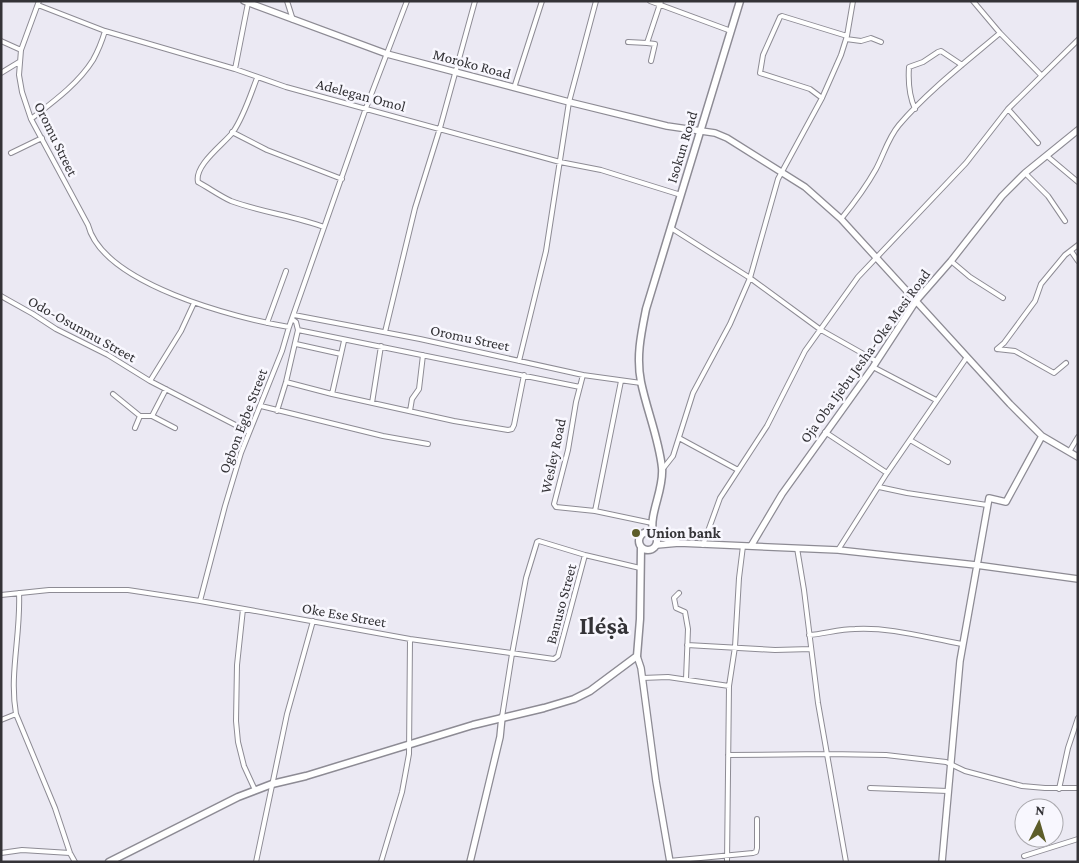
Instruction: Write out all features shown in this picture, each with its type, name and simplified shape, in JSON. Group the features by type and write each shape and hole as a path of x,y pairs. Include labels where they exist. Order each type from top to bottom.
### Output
{"main road":[{"name":"Isokun Road","path":"641,383 639,346 646,309 740,1"},
{"path":"109,862 238,797 272,784 306,776 502,717 574,699 590,691 637,656 641,567 639,540 652,523 660,495 662,470 659,451 641,383"},
{"path":"641,567 651,550 657,545 658,539 654,534 652,523"},
{"path":"643,533 654,534"},
{"path":"641,547 651,550"}],"street":[{"path":"287,1 293,20"},
{"path":"258,78 232,132 214,150 197,175 198,182 229,200 303,219 324,227 366,108 407,1"},
{"path":"385,332 407,239 475,1"},
{"path":"514,88 542,1"},
{"path":"519,361 546,251 570,102 596,1"},
{"path":"650,1 660,3 731,31"},
{"path":"662,470 673,456 693,393 734,315 750,278 776,186 782,172 822,98 841,55 853,1"},
{"path":"980,1 974,3 1041,75"},
{"path":"235,69 246,2"},
{"name":"Moroko Road","path":"246,2 387,54 667,126 715,133 727,138 805,187 841,218 1010,404 1042,436 1078,457"},
{"name":"Adelegan Omol","path":"39,3 106,31 235,69 258,78 560,162 600,170 681,195"},
{"name":"Oromu Street","path":"39,3 21,50 19,75 22,92 31,119 88,225 91,236 121,268 194,303"},
{"path":"647,42 660,3"},
{"path":"822,98 810,90 760,73 764,55 780,16 846,38 864,41 871,38 881,42"},
{"path":"31,119 63,93 84,72 94,58 106,31"},
{"path":"841,218 868,182 879,163 885,147 898,126 946,79 1000,32"},
{"path":"703,544 720,498 767,426 805,351 858,277 966,163 1008,109 1078,40"},
{"path":"1,41 21,50"},
{"path":"628,42 655,44 651,61"},
{"path":"915,109 909,91 909,67 923,62 941,51 962,65"},
{"path":"1,73 19,62"},
{"path":"1008,109 1038,143"},
{"name":"Oja Oba Ijebu Jesha-Oke Mesi Road","path":"750,546 782,494 916,301 951,261 1002,196 1025,173 1078,130"},
{"path":"232,132 267,150 342,179"},
{"path":"12,153 42,138"},
{"path":"1047,156 1078,182"},
{"path":"1025,173 1048,196 1065,221"},
{"name":"Ogbon Egbe Street","path":"200,601 225,506 249,432 282,351 324,227"},
{"path":"671,228 750,278 821,330 936,400"},
{"path":"1066,362 1054,373 1015,351 998,349 1035,301 1041,284 1065,255 1078,245"},
{"path":"1071,251 1078,261"},
{"path":"951,261 970,277 1003,298"},
{"path":"267,323 286,271"},
{"name":"Odo-Osunmu Street","path":"2,297 56,329 108,355 150,381 249,432"},
{"path":"150,381 181,331 194,303 267,323 289,327"},
{"path":"277,411 296,344 298,330 293,317"},
{"name":"Oromu Street","path":"293,317 385,332 583,374 641,383"},
{"path":"298,330 580,387"},
{"path":"332,394 344,340"},
{"path":"296,344 340,354"},
{"path":"372,403 382,346"},
{"path":"410,411 412,399 419,389 423,355"},
{"path":"838,550 887,473 967,357"},
{"name":"Wesley Road","path":"583,374 568,450 554,504 556,506 595,511 652,523"},
{"path":"286,382 372,403 482,426 512,429 524,375"},
{"path":"595,511 621,381"},
{"path":"152,416 166,389"},
{"path":"113,394 140,416 152,416 175,428"},
{"path":"261,406 382,436 428,444"},
{"path":"135,428 140,416"},
{"path":"825,432 887,473"},
{"path":"942,862 962,644 987,505 989,498 1006,502 1042,436"},
{"path":"1069,452 1078,437"},
{"path":"679,438 738,470"},
{"path":"910,440 948,462"},
{"path":"879,487 987,505"},
{"path":"654,534 679,543"},
{"path":"471,859 500,736 512,654 526,578 535,544 539,541 585,555 641,567"},
{"path":"657,545 679,543 838,550 976,565 1078,579"},
{"path":"727,859 729,686 735,648 743,546"},
{"path":"796,548 804,590 818,703 846,862"},
{"name":"Banuso Street","path":"556,658 585,555"},
{"name":"Oke Ese Street","path":"19,593 49,590 128,590 410,639 512,654 556,658"},
{"path":"1,595 19,593 20,604 14,659 14,701 16,714 52,800 70,853 75,862"},
{"path":"679,593 674,598 676,608 685,612 686,616 686,679"},
{"path":"243,609 237,665 236,721 244,766 254,791"},
{"path":"256,862 288,714 313,621"},
{"path":"809,635 866,628 909,633 962,644"},
{"path":"381,862 394,824 407,773 410,744 410,639"},
{"path":"687,645 774,650 811,649"},
{"path":"637,656 670,861 727,859 756,852 758,819"},
{"path":"642,678 668,677 729,686"},
{"path":"1,720 16,714"},
{"path":"1059,788 1068,748 1078,718"},
{"path":"728,755 886,755 946,762 950,765 1022,786 1078,788"},
{"path":"870,788 948,790"},
{"path":"1024,856 1078,839"},
{"path":"1,853 22,850 70,853"}],"place":[{"name":"Union bank","path":"636,533"}],"district":[{"name":"Iléṣà","path":"604,625"}]}
